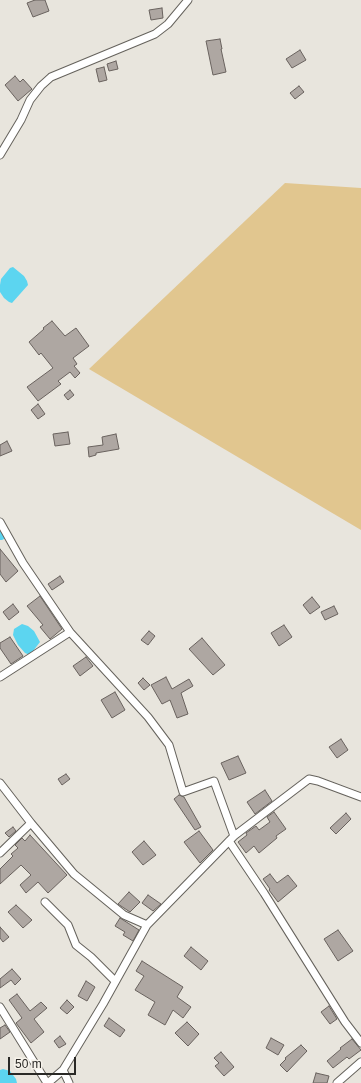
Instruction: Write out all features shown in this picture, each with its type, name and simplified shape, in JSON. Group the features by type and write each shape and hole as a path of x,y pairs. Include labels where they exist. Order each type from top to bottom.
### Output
{"street":[{"path":"0,155 21,120 30,100 40,86 52,76 155,34 168,24 188,0"},
{"path":"0,522 23,563 70,632 148,717 169,746 183,792 214,781 232,839 344,1022 361,1043"},
{"path":"0,676 70,632"},
{"path":"0,1007 48,1083 62,1070 103,1004 148,925 232,839 309,779 361,797"},
{"path":"0,783 74,874 124,915 148,925"},
{"path":"0,853 31,823"},
{"path":"45,902 68,925 76,945 92,956 115,981"},
{"path":"337,1083 361,1062"},
{"path":"62,1070 69,1083"}],"shaded area":[{"path":"285,183 361,188 361,530 89,369"}],"water":[{"path":"13,267 24,276 28,285 12,303 4,298 0,292 0,285 1,279 10,268"},
{"path":"22,624 28,626 34,631 40,642 30,655 25,653 18,645 13,635 14,629"},
{"path":"3,1069 10,1071 17,1083 0,1083 0,1070"}],"building":[{"path":"35,0 45,0 49,11 33,17 27,3"},
{"path":"162,8 163,18 151,20 149,10"},
{"path":"220,39 226,72 213,75 206,41"},
{"path":"300,50 306,60 292,68 286,59"},
{"path":"116,61 118,69 109,71 107,64"},
{"path":"104,67 107,80 99,82 96,69"},
{"path":"15,76 20,82 23,79 32,89 18,101 5,85"},
{"path":"299,86 304,92 295,99 290,93"},
{"path":"52,321 65,336 76,328 89,346 73,358 77,364 74,366 80,373 75,378 70,372 58,381 61,384 38,401 27,387 53,368 41,353 39,355 29,342"},
{"path":"70,390 74,395 68,400 64,395"},
{"path":"38,404 45,414 38,419 31,410"},
{"path":"68,432 70,444 55,446 53,434"},
{"path":"116,434 119,449 96,453 96,455 89,457 88,447 103,445 102,437"},
{"path":"7,441 12,451 0,456 0,445"},
{"path":"0,549 18,571 6,582 0,574"},
{"path":"60,576 64,582 52,590 48,584"},
{"path":"40,596 62,629 50,639 40,627 43,625 27,606"},
{"path":"312,597 320,607 310,614 303,605"},
{"path":"13,604 19,612 9,620 3,612"},
{"path":"334,606 338,614 325,620 321,612"},
{"path":"284,625 292,637 279,646 271,633"},
{"path":"149,631 155,636 148,645 141,640"},
{"path":"10,637 23,656 11,664 0,648 0,643"},
{"path":"202,638 225,665 213,675 189,649"},
{"path":"86,657 93,666 80,676 73,666"},
{"path":"166,677 172,689 189,679 193,686 181,693 188,714 177,718 170,700 162,704 151,685"},
{"path":"143,678 150,685 144,690 138,683"},
{"path":"115,692 125,710 112,718 101,700"},
{"path":"341,739 348,750 337,758 329,747"},
{"path":"238,756 246,773 229,780 221,763"},
{"path":"66,774 70,779 62,785 58,779"},
{"path":"265,790 272,801 255,814 247,802"},
{"path":"179,795 184,797 201,827 195,830 174,799"},
{"path":"274,812 286,829 276,836 277,838 259,853 254,846 246,853 238,842 247,835 246,833 256,826 259,830 270,822 267,817"},
{"path":"346,813 351,819 336,834 330,828"},
{"path":"13,827 16,831 9,837 5,833"},
{"path":"199,831 213,850 200,863 184,842"},
{"path":"30,835 67,875 48,893 38,882 26,893 20,885 31,875 21,865 0,884 0,869 13,856 11,854 18,848 15,845 22,838 25,841"},
{"path":"144,841 156,855 143,865 132,852"},
{"path":"270,874 277,883 288,875 297,886 278,902 263,879"},
{"path":"129,892 140,902 130,912 118,904"},
{"path":"148,895 161,904 153,911 142,903"},
{"path":"16,905 32,920 23,928 8,912"},
{"path":"120,918 139,930 133,941 123,935 125,932 115,926"},
{"path":"0,927 9,937 3,942 0,938"},
{"path":"338,930 353,951 338,961 324,939"},
{"path":"191,947 208,961 201,970 184,956"},
{"path":"142,961 183,987 177,997 191,1007 183,1018 173,1010 165,1025 148,1015 155,1002 135,990 144,976 136,971"},
{"path":"12,969 21,979 15,985 11,980 0,988 0,979"},
{"path":"86,981 95,987 87,1001 78,996"},
{"path":"17,994 30,1011 41,1002 47,1008 34,1019 44,1032 31,1043 16,1023 22,1018 9,1000"},
{"path":"67,1000 74,1007 67,1014 60,1008"},
{"path":"329,1006 337,1019 330,1024 321,1012"},
{"path":"109,1018 125,1030 120,1037 104,1026"},
{"path":"187,1022 199,1034 188,1046 175,1033"},
{"path":"5,1025 10,1032 0,1039 0,1028"},
{"path":"60,1036 66,1044 59,1048 54,1041"},
{"path":"271,1038 284,1045 278,1055 266,1048"},
{"path":"352,1039 361,1050 349,1059 347,1057 333,1068 327,1061"},
{"path":"301,1045 307,1051 287,1072 280,1065 286,1059 285,1058"},
{"path":"221,1052 234,1067 224,1076 215,1066 219,1063 214,1058"},
{"path":"316,1073 329,1076 327,1083 313,1083"}]}
